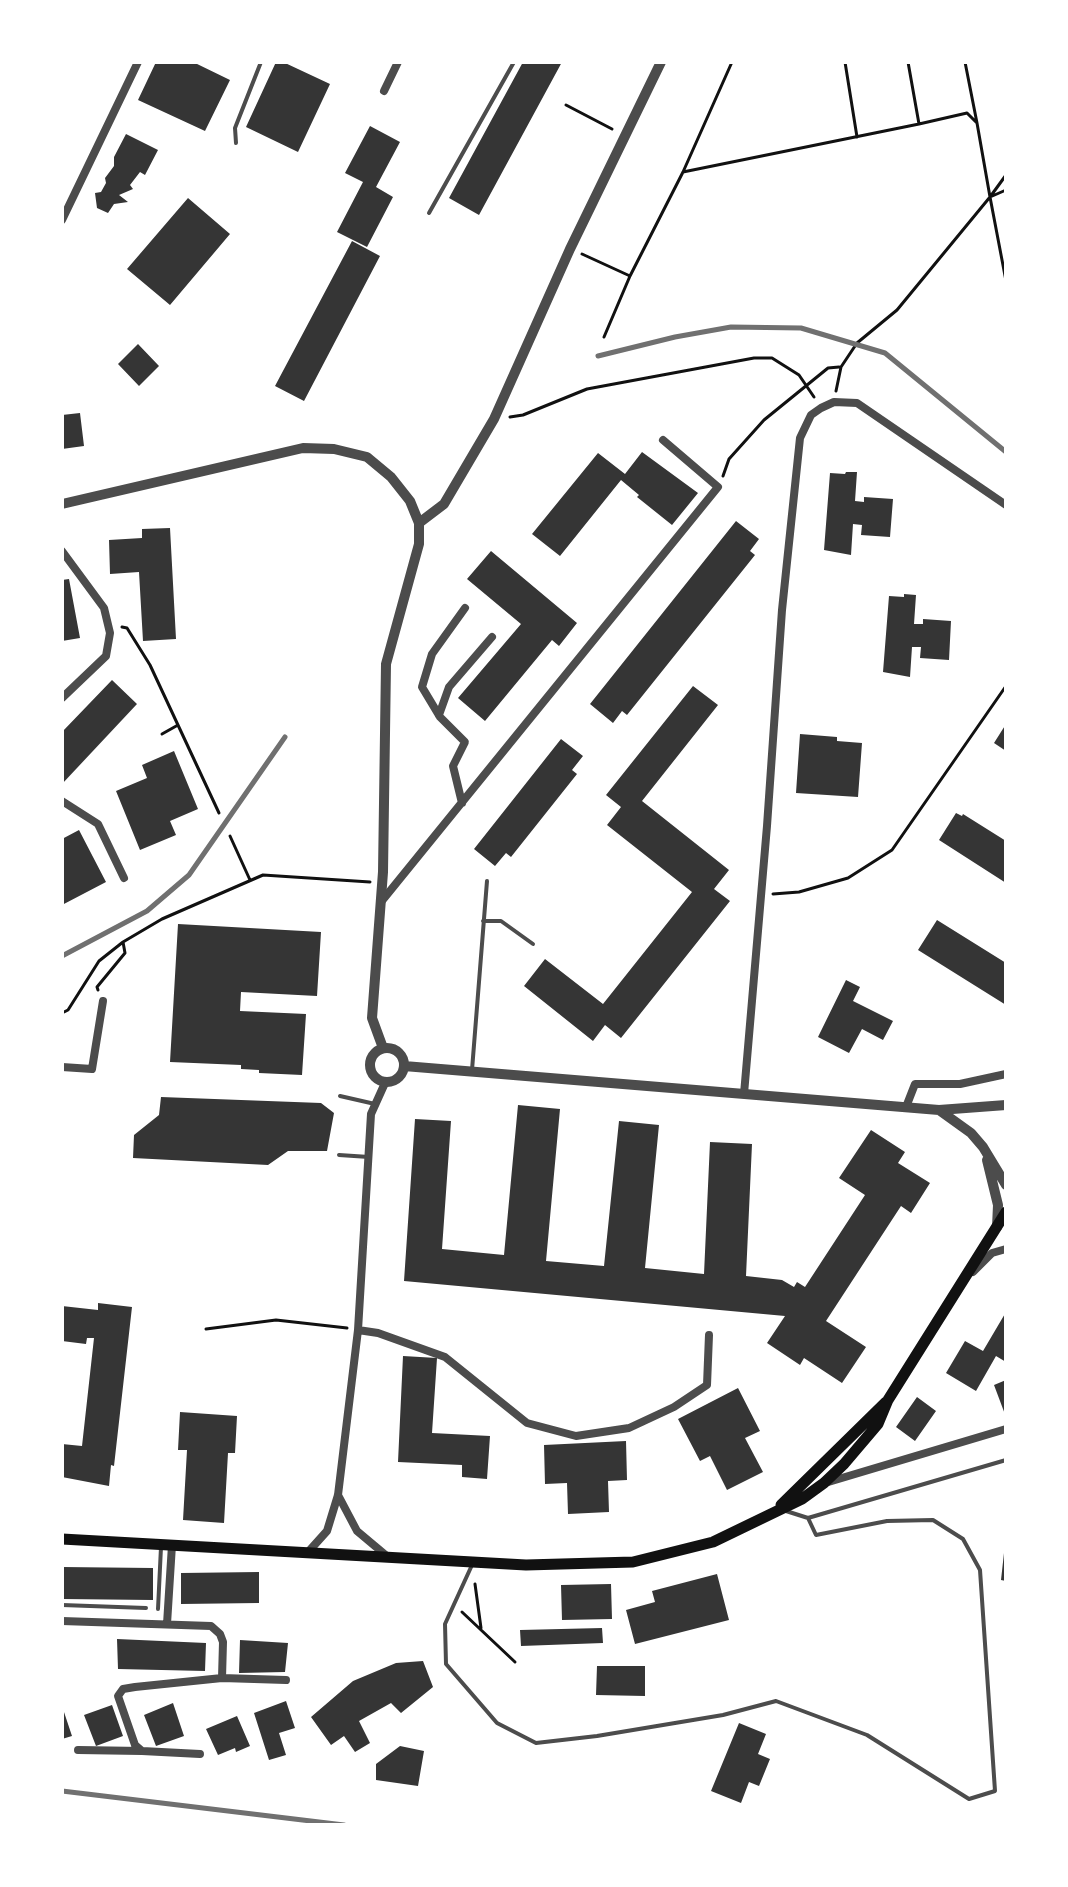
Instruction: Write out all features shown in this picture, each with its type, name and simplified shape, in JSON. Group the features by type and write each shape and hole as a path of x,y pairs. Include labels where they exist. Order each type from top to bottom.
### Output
{"main road":[{"path":"778,1508 802,1499 824,1483 878,1424 888,1400 1006,1212"},
{"path":"62,1539 474,1563 595,1565 633,1562 713,1542 761,1520 778,1508 888,1400"}],"street":[{"path":"62,220 138,62"},
{"path":"384,91 398,62"},
{"path":"419,523 444,504 494,419 570,249 661,62"},
{"path":"744,1094 782,610 800,438 811,415 821,408 834,402 857,403 1006,505"},
{"path":"381,902 718,487 663,440"},
{"path":"62,504 303,448 334,449 367,457 391,477 410,501 419,523 419,544 386,664 382,883 372,1018 383,1048"},
{"path":"62,551 104,608 110,633 106,656 62,698"},
{"path":"462,803 453,766 465,742 439,715 422,687 432,654 465,608"},
{"path":"439,715 449,687 492,637"},
{"path":"62,801 98,824 124,878"},
{"path":"62,1067 92,1069 103,1001"},
{"path":"383,1048 398,1052 404,1066 396,1080 385,1083 374,1077 369,1066 372,1055 383,1048"},
{"path":"404,1066 939,1110 1006,1105"},
{"path":"906,1107 915,1084 960,1084 1006,1074"},
{"path":"309,1551 327,1531 338,1495 358,1330 371,1114 385,1083"},
{"path":"939,1110 971,1133 1006,1185"},
{"path":"983,1147 998,1205 997,1228"},
{"path":"969,1275 992,1253 1006,1249"},
{"path":"358,1330 378,1333 445,1357 527,1423 576,1436 629,1428 674,1407 707,1385 709,1335"},
{"path":"824,1483 1006,1429"},
{"path":"338,1495 357,1531 388,1557"},
{"path":"167,1544 167,1624"},
{"path":"62,1621 211,1626 223,1642 222,1678"},
{"path":"142,1751 135,1745 118,1696 123,1689 222,1678 286,1680"},
{"path":"78,1750 200,1754"}],"lane":[{"path":"236,143 235,128 261,62"},
{"path":"429,213 514,62"},
{"path":"472,1071 487,881"},
{"path":"483,921 501,921 533,944"},
{"path":"340,1096 375,1104"},
{"path":"339,1155 369,1157"},
{"path":"778,1508 808,1518 1006,1460"},
{"path":"474,1563 445,1624 446,1664 497,1723 536,1743 707,1718 776,1701 867,1735 969,1799 995,1791 980,1570 963,1539 933,1520 887,1521 816,1535 808,1518"},
{"path":"158,1609 167,1544"},
{"path":"62,1605 146,1608"}],"path":[{"path":"604,337 732,62"},
{"path":"845,62 857,137"},
{"path":"908,62 919,124"},
{"path":"965,62 1006,281"},
{"path":"566,105 611,129"},
{"path":"683,172 967,113 977,123"},
{"path":"834,402 841,367 857,343 897,310 1006,175"},
{"path":"990,197 1006,190"},
{"path":"570,249 630,276"},
{"path":"494,419 523,415 587,389 754,358 772,358 799,375 821,408"},
{"path":"718,487 729,459 764,420 828,368 841,367"},
{"path":"107,623 127,628 150,665 219,813"},
{"path":"761,895 799,892 829,884 848,878 882,859 892,850 1006,686"},
{"path":"162,734 178,725"},
{"path":"230,836 250,880"},
{"path":"62,1013 68,1010 99,961 123,942 162,919 250,880 263,875 382,883"},
{"path":"103,1001 97,987 125,953 123,942"},
{"path":"206,1329 276,1320 358,1330"},
{"path":"474,1563 477,1614 482,1631"},
{"path":"453,1604 515,1662"}],"building":[{"path":"156,62 193,62 230,80 205,131 138,100"},
{"path":"276,62 283,62 330,84 298,152 246,127"},
{"path":"523,62 562,62 479,215 449,198"},
{"path":"370,126 400,142 376,187 393,197 367,247 337,232 363,182 345,173"},
{"path":"126,134 158,150 145,175 140,172 130,185 133,189 119,195 128,202 114,204 108,213 97,208 95,193 101,192 106,183 105,178 114,166 114,157"},
{"path":"188,198 230,234 170,305 127,269"},
{"path":"352,241 380,256 304,401 275,386"},
{"path":"138,344 159,366 139,386 118,364"},
{"path":"80,413 84,446 62,449 62,415"},
{"path":"642,452 698,493 672,525 621,480 560,556 532,534 598,453 625,474"},
{"path":"857,472 855,501 864,502 864,497 893,499 890,537 861,535 862,525 853,524 851,555 824,550 830,473"},
{"path":"736,521 759,539 750,551 755,555 627,715 622,711 613,723 590,704"},
{"path":"170,528 176,639 143,641 139,572 110,574 109,540 142,538 142,529"},
{"path":"491,551 577,623 559,646 552,640 485,721 458,698 521,624 467,579"},
{"path":"69,579 80,638 62,641 62,580"},
{"path":"904,594 916,595 914,624 923,624 923,619 951,621 949,660 920,658 921,647 912,647 910,677 883,672 889,596 904,597"},
{"path":"112,680 137,704 62,784 62,732"},
{"path":"693,686 718,705 642,801 729,870 714,889 730,901 621,1038 605,1025 593,1041 524,986 545,959 603,1004 692,892 607,825 621,807 606,795"},
{"path":"1006,724 1006,751 994,743"},
{"path":"800,734 862,743 858,797 796,793"},
{"path":"561,739 583,756 572,770 577,774 511,857 506,853 495,866 474,849"},
{"path":"174,751 198,809 170,821 176,835 140,850 116,791 147,778 142,765"},
{"path":"956,813 963,814 1006,841 1006,883 939,840"},
{"path":"79,830 106,882 62,905 62,839"},
{"path":"937,920 1006,963 1006,1005 918,950"},
{"path":"178,924 321,932 317,996 241,992 240,1011 306,1014 302,1075 259,1073 259,1070 241,1069 241,1065 170,1062"},
{"path":"846,980 860,987 853,1001 893,1021 883,1040 862,1029 849,1053 818,1037"},
{"path":"161,1097 321,1103 334,1113 327,1151 288,1151 268,1165 133,1158 134,1135 159,1115"},
{"path":"518,1105 560,1109 546,1261 604,1266 619,1121 659,1125 645,1268 704,1274 710,1142 752,1144 746,1276 782,1280 794,1287 797,1282 805,1287 865,1195 839,1178 871,1130 905,1152 898,1163 930,1183 911,1213 901,1206 826,1321 866,1347 842,1383 804,1358 800,1365 767,1343 785,1316 404,1281 415,1119 451,1121 442,1249 504,1255"},
{"path":"98,1303 132,1307 114,1466 111,1465 109,1486 62,1477 62,1444 82,1446 94,1338 87,1338 86,1344 62,1341 62,1306 98,1310"},
{"path":"1006,1312 1006,1362 996,1356 976,1391 946,1373 965,1341 983,1351"},
{"path":"403,1356 437,1358 432,1433 490,1436 487,1479 462,1477 462,1465 398,1462"},
{"path":"1006,1380 1006,1417 994,1385"},
{"path":"738,1388 760,1431 745,1438 763,1472 727,1490 710,1456 700,1461 678,1419"},
{"path":"917,1397 936,1411 915,1441 896,1427"},
{"path":"180,1412 237,1416 235,1453 228,1453 224,1523 183,1520 187,1450 178,1450"},
{"path":"626,1441 627,1480 608,1481 609,1512 568,1514 567,1483 545,1484 544,1445"},
{"path":"1006,1553 1006,1581 1001,1580"},
{"path":"62,1567 153,1568 153,1600 62,1599"},
{"path":"259,1572 259,1603 181,1604 181,1573"},
{"path":"717,1574 729,1620 635,1644 626,1610 655,1602 652,1591"},
{"path":"611,1584 612,1619 562,1620 561,1585"},
{"path":"602,1628 603,1643 521,1646 520,1630"},
{"path":"117,1639 206,1643 205,1671 118,1669"},
{"path":"240,1640 288,1643 285,1672 239,1673"},
{"path":"423,1661 433,1687 401,1713 391,1703 359,1721 370,1743 355,1752 344,1736 331,1745 311,1717 353,1681 396,1663"},
{"path":"597,1666 645,1666 645,1696 596,1695"},
{"path":"286,1701 295,1728 279,1733 286,1755 269,1760 254,1713"},
{"path":"173,1703 184,1736 156,1746 144,1715"},
{"path":"112,1705 123,1736 96,1746 84,1715"},
{"path":"62,1706 72,1736 62,1739"},
{"path":"237,1716 250,1746 218,1755 206,1729"},
{"path":"739,1723 766,1734 758,1754 770,1759 759,1786 749,1782 741,1803 711,1791"},
{"path":"400,1746 424,1751 418,1786 376,1780 376,1764"}],"railway":[{"path":"598,356 731,327 801,328 885,353 1006,452"},
{"path":"62,956 147,911 189,875 285,737"},
{"path":"62,1791 344,1825"}]}
